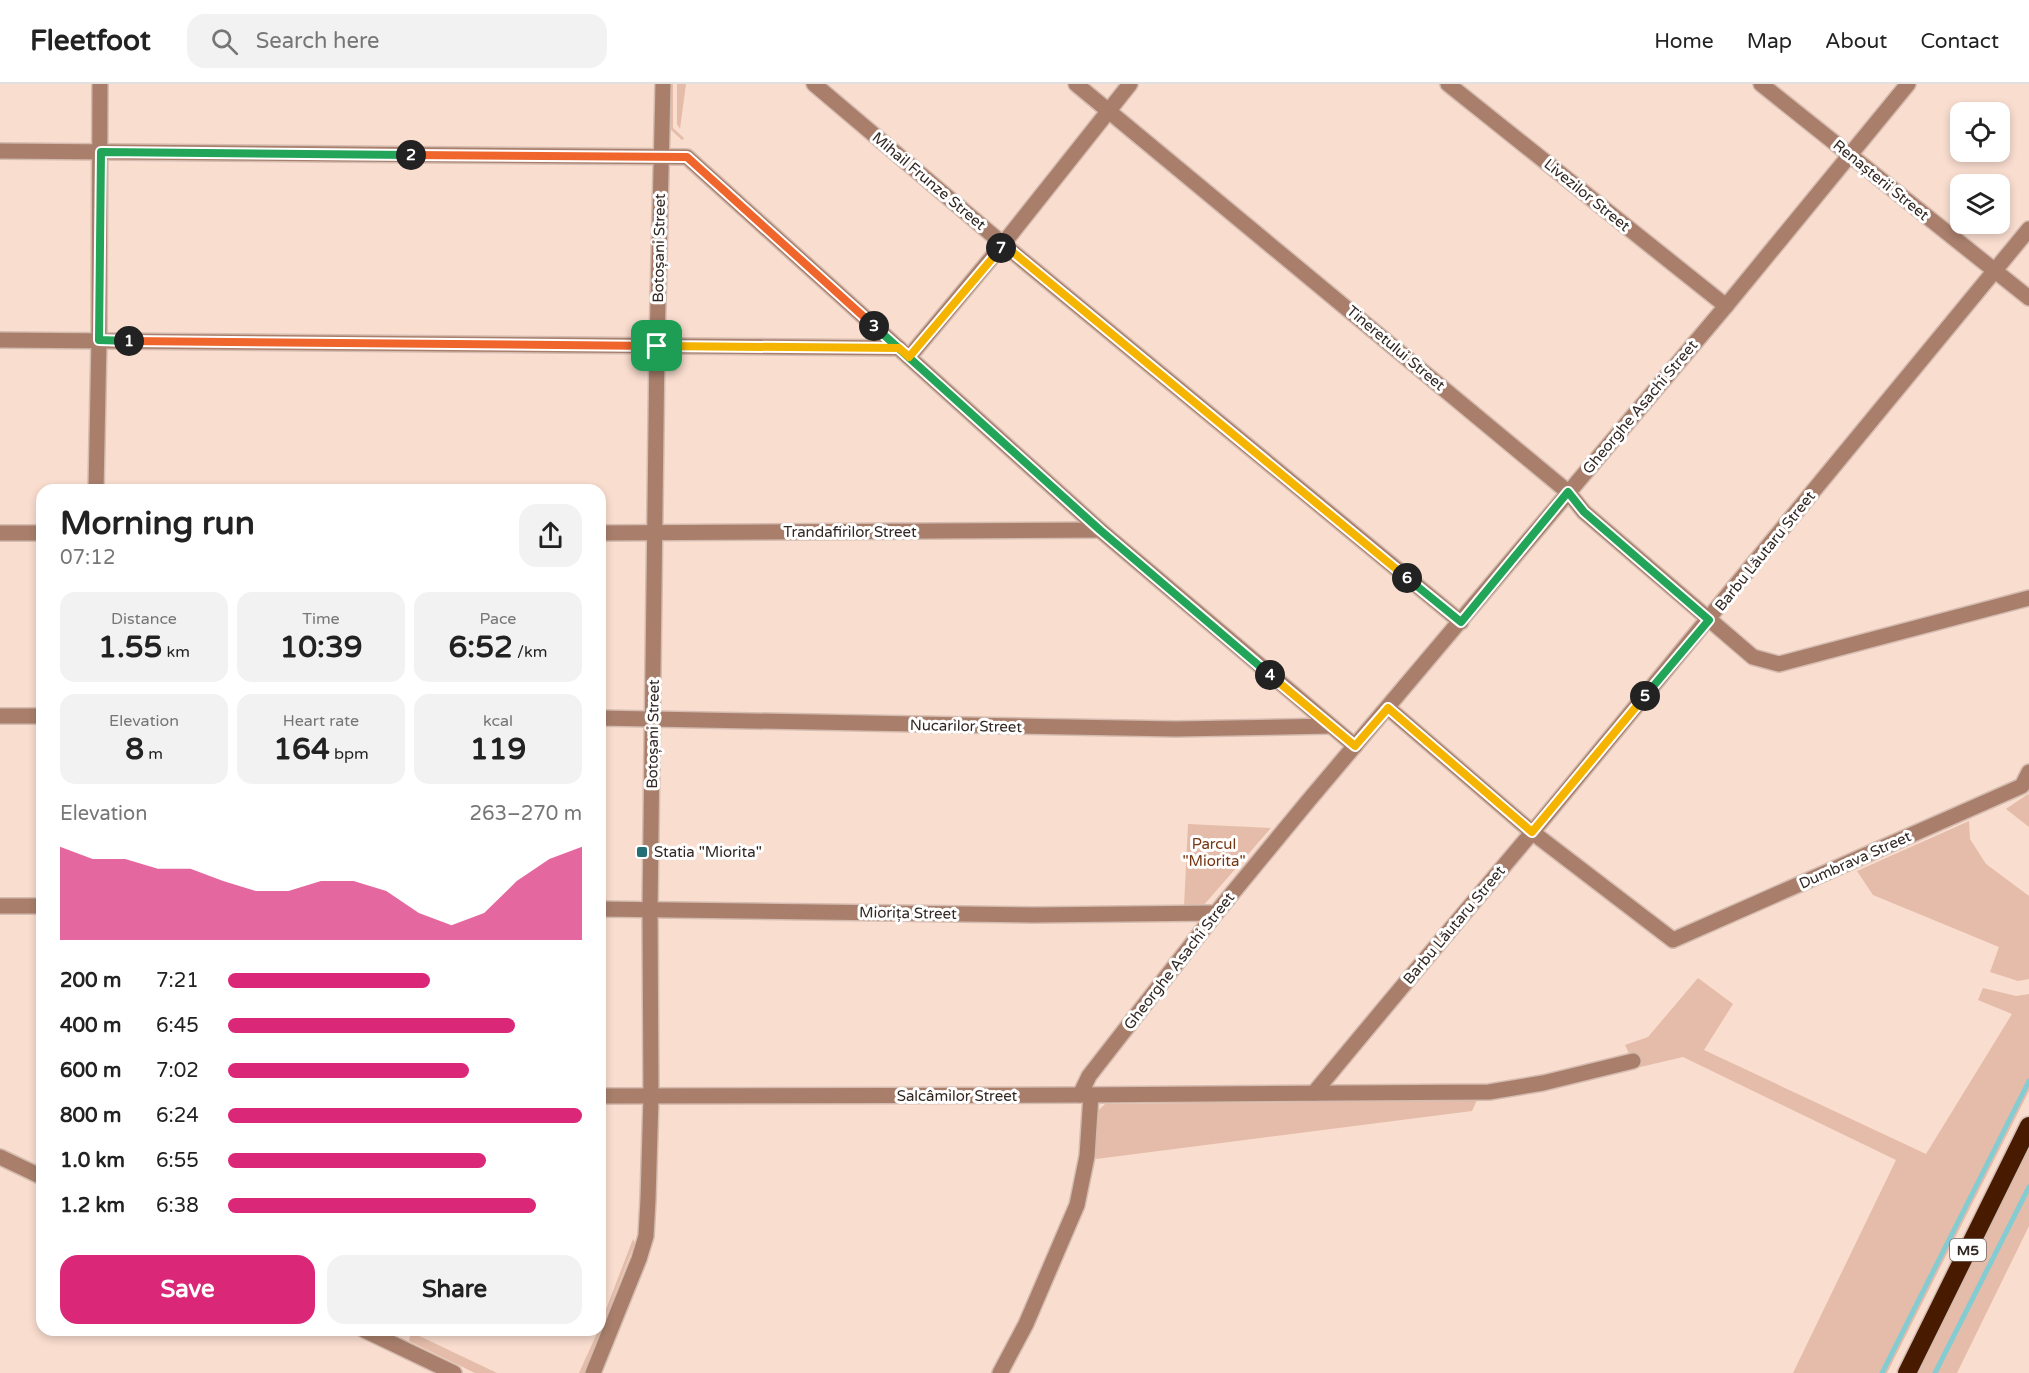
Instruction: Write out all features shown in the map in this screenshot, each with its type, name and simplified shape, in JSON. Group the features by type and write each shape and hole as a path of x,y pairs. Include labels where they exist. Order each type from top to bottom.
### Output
{"highway":[{"name":"M5","path":"1907,1373 2029,1126"}],"street":[{"path":"96,484 100,84"},
{"name":"Botoșani Street","path":"593,1373 646,1236 651,1097 650,910 657,346 663,84"},
{"name":"Mihail Frunze Street","path":"814,84 1003,244 1461,622"},
{"name":"Tineretului Street","path":"1076,84 1568,492 1584,512 1709,620"},
{"path":"0,340 657,346 904,352 1003,244 1130,84"},
{"name":"Livezilor Street","path":"1448,84 1726,306"},
{"name":"Renașterii Street","path":"1761,84 2029,298"},
{"name":"Gheorghe Asachi Street","path":"1086,1095 1089,1076 1215,913 1726,306 1908,84"},
{"path":"0,152 687,157 1100,530 1355,746"},
{"name":"Barbu Lăutaru Street","path":"1314,1093 1709,620 2029,229"},
{"name":"Trandafirilor Street","path":"606,533 1100,530"},
{"path":"0,533 36,533"},
{"path":"1709,620 1753,657 1779,664 2029,598"},
{"path":"1388,708 1532,832"},
{"path":"0,716 36,716"},
{"name":"Nucarilor Street","path":"606,718 1176,729 1331,726"},
{"name":"Dumbrava Street","path":"1532,832 1673,939 2022,786 2029,772"},
{"path":"0,906 36,906"},
{"name":"Miorița Street","path":"606,909 1033,915 1215,913"},
{"name":"Salcâmilor Street","path":"606,1096 1489,1092 1543,1083 1633,1061"},
{"path":"1000,1373 1026,1324 1077,1205 1087,1156 1086,1095"},
{"path":"0,1157 36,1174"},
{"path":"376,1336 453,1373"}],"green space":[{"path":"669,84 673,84 673,128 684,138 682,140 669,128"},
{"path":"677,84 686,84 680,129 677,124"},
{"path":"2029,795 2029,827 2006,809"},
{"path":"1969,821 1970,839 1986,864 2029,896 2029,979 2018,981 1990,972 1999,947 1873,895 1857,871"},
{"name":"Parcul \"Miorita\"","path":"1188,824 1271,828 1202,907 1184,907"},
{"path":"1698,978 1733,1004 1704,1050 1926,1154 2012,1014 1978,1000 1983,988 2016,996 2029,994 2029,1091 1887,1373 1793,1373 1896,1160 1683,1057 1636,1068 1625,1045 1648,1037"},
{"path":"1477,1100 1472,1111 1096,1159 1096,1113 1105,1104"},
{"path":"2029,1146 2029,1226 1957,1373 1916,1373"},
{"path":"633,1239 635,1243 606,1317 606,1309"},
{"path":"410,1336 419,1336 497,1373 475,1373 409,1341"},
{"path":"596,1336 599,1336 584,1373 579,1373"}],"waterway":[{"path":"1882,1373 2029,1081"},
{"path":"1935,1373 2029,1187"}],"place":[{"name":"Statia \"Miorita\"","path":"642,852"}],"route":[{"path":"657,346 99,340 101,152 687,157 909,357 1100,530 1355,746 1388,708 1532,832 1709,620 1584,512 1568,492 1461,622 1003,244 909,357 899,348 657,346"}]}
